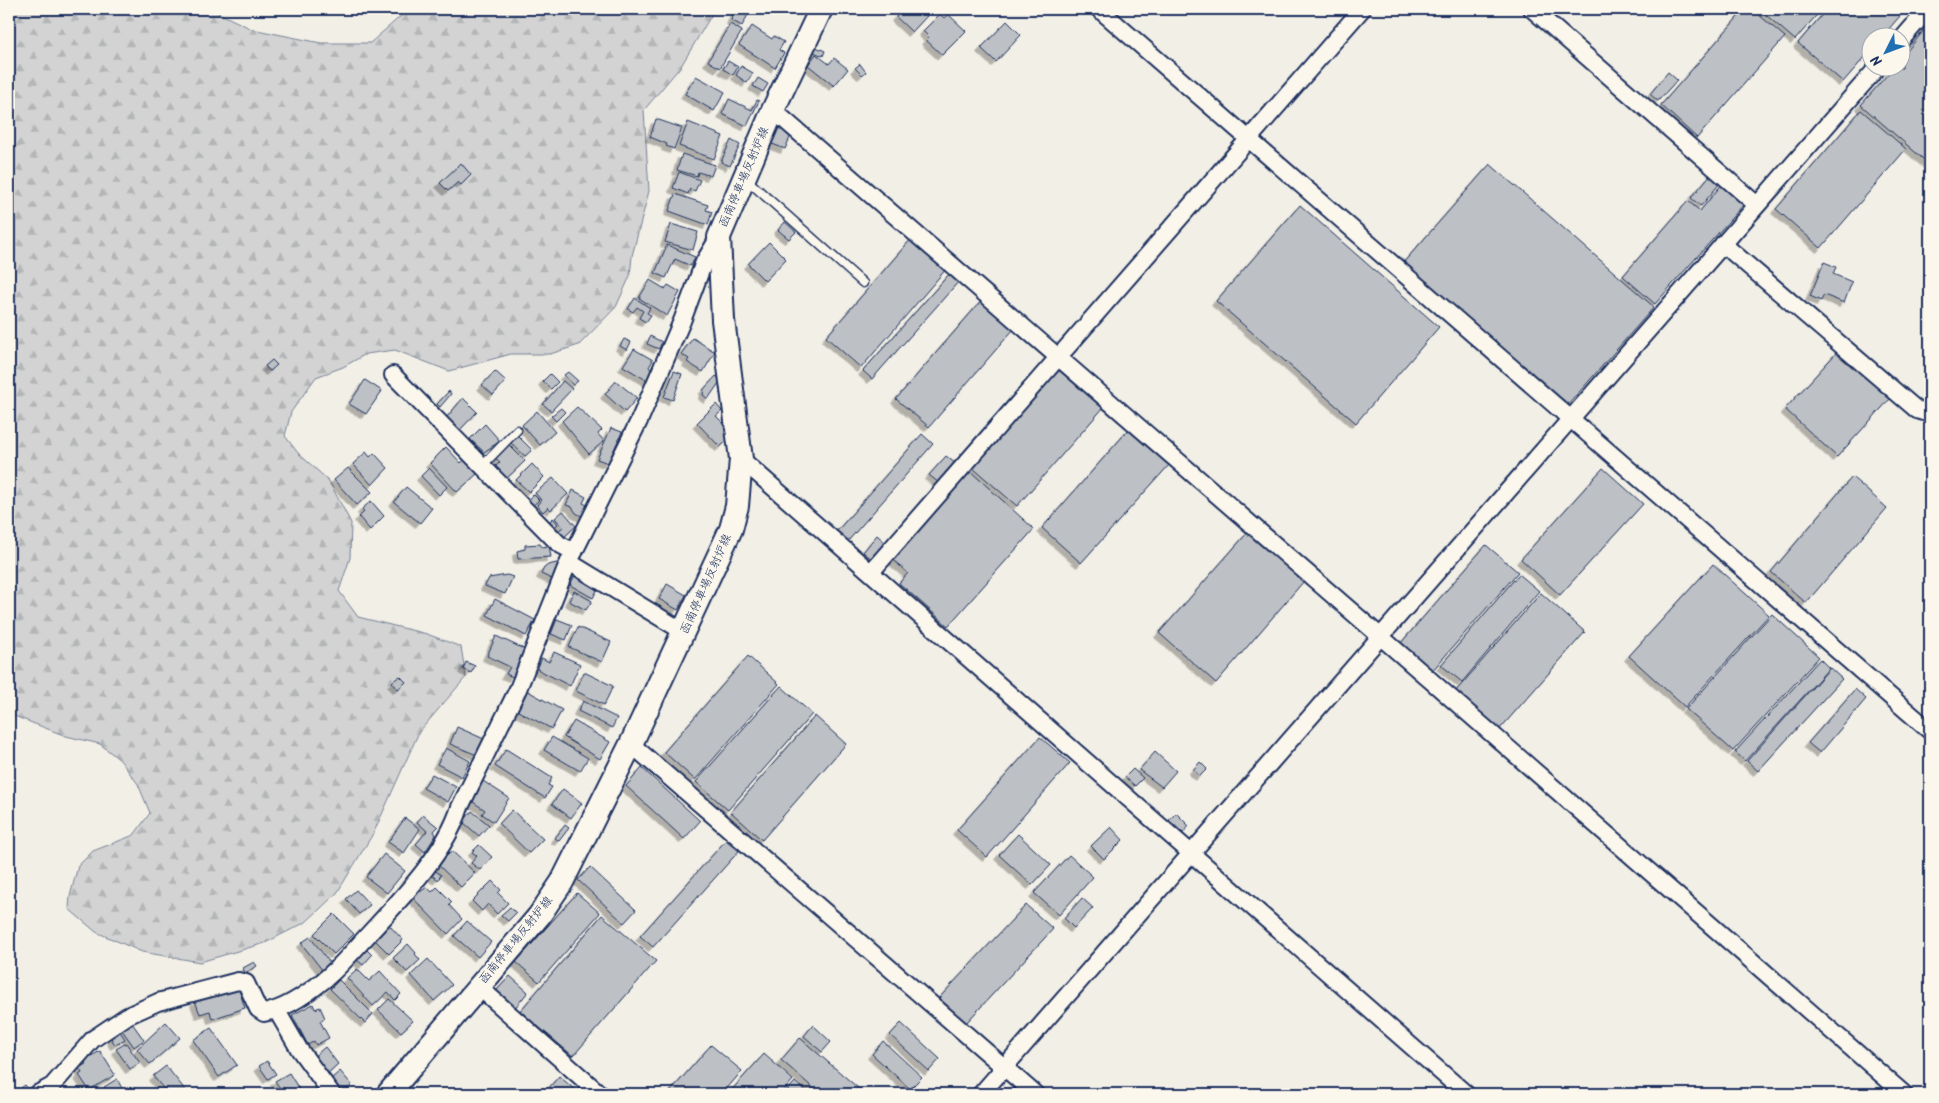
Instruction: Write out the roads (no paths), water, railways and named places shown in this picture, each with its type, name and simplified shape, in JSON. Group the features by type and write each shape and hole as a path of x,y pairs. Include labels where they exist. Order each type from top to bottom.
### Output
{"main road":[{"name":"函南停車場反射炉線","path":"388,1094 539,916 562,882 631,744 731,529 737,506 741,460 723,320 719,237 774,110 821,9"}],"street":[{"path":"1099,9 1930,731"},
{"path":"871,572 1362,9"},
{"path":"1532,9 1757,205"},
{"path":"1912,28 1928,9"},
{"path":"982,1094 1868,78"},
{"path":"774,110 1904,1094"},
{"path":"37,1094 52,1086 93,1039 127,1016 158,1002 238,981 246,983 258,1009 264,1013 277,1010 325,979 346,958 382,919 442,845 455,823 460,807 518,689 571,557 639,421 682,321 704,262 719,237"},
{"path":"1723,244 1918,410 1930,414"},
{"path":"393,375 571,557 684,632"},
{"path":"741,460 1466,1094"},
{"path":"631,744 1036,1094"},
{"path":"479,986 600,1094"},
{"path":"277,1010 299,1049 332,1094"}],"lane":[{"path":"744,178 863,283"},
{"path":"482,466 517,430"}]}
